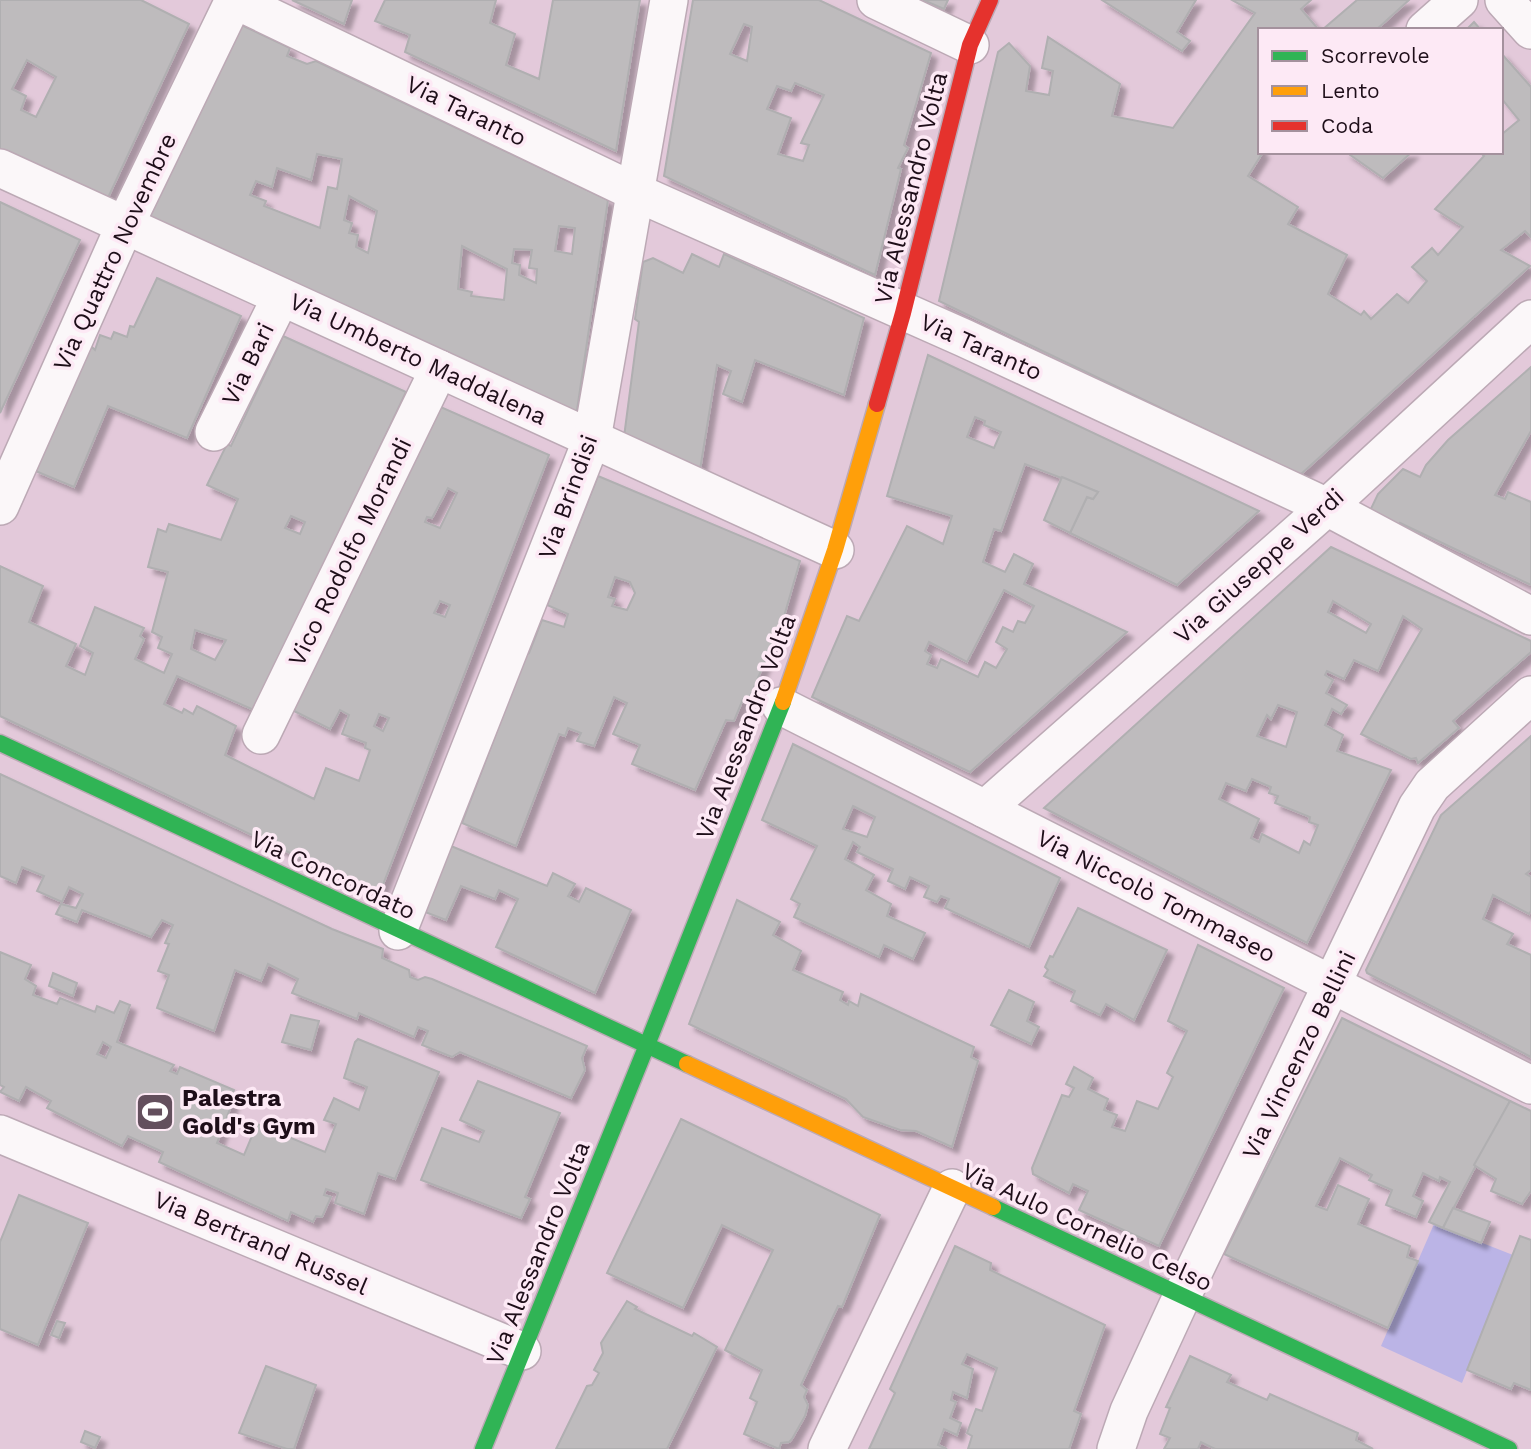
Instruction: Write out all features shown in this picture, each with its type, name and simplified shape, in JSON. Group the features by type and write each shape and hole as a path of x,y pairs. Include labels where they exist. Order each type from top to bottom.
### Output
{"street":[{"name":"Via Taranto","path":"234,0 635,192 964,338 1327,507 1531,616"},
{"name":"Via Quattro Novembre","path":"0,506 125,225 234,0"},
{"name":"Via Brindisi","path":"398,931 592,439 669,0"},
{"path":"876,0 970,45"},
{"name":"Via Alessandro Volta","path":"483,1449 781,706 835,550 903,313 970,45 990,0"},
{"path":"1427,28 1459,0"},
{"path":"1504,0 1531,30"},
{"name":"Via Umberto Maddalena","path":"0,168 835,550"},
{"name":"Via Bari","path":"214,432 281,297"},
{"name":"Via Giuseppe Verdi","path":"985,809 1327,507 1531,319"},
{"name":"Vico Rodolfo Morandi","path":"261,735 439,369"},
{"name":"Via Vincenzo Bellini","path":"1116,1449 1129,1411 1182,1296 1417,807 1432,785 1531,695"},
{"name":"Via Niccolò Tommaseo","path":"781,706 1531,1085"},
{"name":"Via Concordato","path":"0,743 647,1045"},
{"name":"Via Aulo Cornelio Celso","path":"647,1045 1509,1449"},
{"name":"Via Bertrand Russel","path":"0,1134 523,1351"},
{"path":"827,1449 952,1188"}],"shaded area":[{"path":"1434,1224 1513,1255 1462,1383 1381,1346"}],"building":[{"path":"0,0 141,0 189,24 106,202 0,151","holes":["27,60 56,77 36,117 21,110 26,96 12,89"]},
{"path":"292,0 352,0 344,24"},
{"path":"385,0 496,0 490,23 515,34 506,65 539,79 553,0 640,0 616,151 405,52 410,35 375,21"},
{"path":"693,0 819,0 931,53 904,145 908,148 898,168 901,169 875,275 664,176","holes":["744,24 752,27 747,61 730,54","795,83 824,95 801,143 809,145 803,161 778,154 791,118 767,109 777,86 791,91"]},
{"path":"923,0 948,0 944,9"},
{"path":"1102,0 1196,0 1177,32 1190,41 1182,51"},
{"path":"1232,0 1311,0 1301,9 1317,28 1258,28 1258,154 1262,154 1248,176 1298,207 1288,224 1347,255 1328,294 1361,315 1364,311 1371,319 1397,294 1408,303 1427,281 1412,267 1432,248 1438,255 1463,227 1435,209 1484,156 1482,154 1503,154 1503,133 1519,120 1503,100 1503,55 1531,87 1531,237 1525,231 1501,250 1530,266 1300,475 939,301 998,52 1009,43 1030,66 1026,91 1049,95 1053,71 1042,68 1048,37 1120,84 1112,116 1173,128 1255,13"},
{"path":"1357,0 1409,0 1378,28 1324,28"},
{"path":"235,22 290,48 287,56 307,64 316,61 608,200 576,417 140,219","holes":["317,154 342,159 337,189 328,187 320,228 264,206 266,201 250,195 256,181 272,187 277,168 311,180","349,196 377,211 368,253 356,247 358,235 349,233 352,223 344,220","559,226 575,228 572,254 555,251","462,246 507,269 504,300 471,296 472,292 458,289","514,249 532,250 529,268 537,269 536,283 519,275 520,265 512,263"]},
{"path":"1474,22 1479,28 1468,28"},
{"path":"1349,154 1410,154 1383,178"},
{"path":"0,202 80,240 0,413"},
{"path":"692,254 719,267 724,254 864,318 844,395 755,360 742,402 723,394 731,371 717,365 700,470 624,437 639,322 635,319 643,262 653,258 683,273"},
{"path":"157,278 241,316 187,438 108,406 74,487 33,470 91,346 95,350 100,335 111,339 114,332 127,337 130,326 134,327"},
{"path":"283,336 406,392 256,711 177,676 164,704 182,713 184,709 193,714 197,706 236,726 225,755 314,799 326,768 359,781 370,750 365,748 366,743 342,734 349,715 340,710 330,729 292,710 434,404 549,455 379,895 0,716 0,566 43,586 29,622 76,644 66,666 85,675 93,653 80,646 95,607 144,628 140,636 144,639 135,659 164,673 172,654 158,648 162,637 152,632 168,572 148,567 158,529 166,532 169,524 221,540 238,499 207,485 227,444 231,446","holes":["448,488 457,493 440,528 425,522 427,517 432,518","291,516 305,522 300,534 285,528","440,601 450,605 445,617 434,613","195,630 226,640 215,660 191,649","379,714 389,718 383,731 374,726"]},
{"path":"928,355 1259,511 1177,585 1070,533 1087,497 1093,499 1098,492 1025,464 1001,531 994,529 983,562 1005,572 1014,554 1033,564 1024,584 1127,632 970,772 812,697 847,616 859,621 907,526 943,544 952,516 887,496","holes":["975,417 985,421 984,425 1001,432 994,448 967,437","1004,590 1034,606 1025,623 1018,621 1013,632 1003,627 996,642 1007,649 996,668 985,662 978,677 941,659 937,668 927,664 931,655 925,651 929,642 967,662"]},
{"path":"1531,367 1531,431 1495,495 1505,499 1508,492 1531,502 1531,585 1400,523 1398,529 1368,515 1378,494 1403,469 1420,477 1426,465 1448,440"},
{"path":"598,476 800,561 783,620 748,701 743,699 734,721 726,720 695,790 632,764 640,745 613,734 627,703 614,697 594,746 577,741 581,733 568,728 565,736 559,734 516,846 462,823 503,715 500,705 520,659 529,653 542,620 564,627 568,614 547,605","holes":["615,577 630,582 635,593 627,610 612,606 615,599 608,597"]},
{"path":"1062,477 1098,492 1093,499 1087,497 1070,533 1044,520"},
{"path":"1331,547 1531,641 1531,652 1453,721 1459,728 1418,763 1416,758 1411,759 1361,734 1422,629 1403,616 1378,671 1354,660 1344,679 1327,671 1325,675 1333,680 1326,693 1347,705 1341,714 1332,709 1325,725 1343,735 1337,751 1391,770 1307,943 1044,808","holes":["1333,601 1371,624 1366,633 1328,612","1278,705 1297,712 1286,747 1257,736 1267,715 1271,719","1252,779 1271,787 1269,793 1278,796 1275,803 1310,817 1309,822 1318,825 1310,845 1304,841 1299,853 1262,834 1259,842 1251,838 1259,819 1219,799 1226,783 1246,791"]},
{"path":"1531,736 1531,870 1526,874 1531,877 1531,911 1529,914 1493,895 1483,919 1513,934 1507,944 1531,955 1531,1057 1367,973 1366,970 1441,815"},
{"path":"793,744 1060,878 1029,947 945,908 949,899 941,896 937,902 924,897 929,886 910,877 905,889 888,881 893,869 857,852 860,847 853,842 845,859 874,875 866,890 891,904 887,916 925,933 913,959 884,945 879,957 794,917 800,904 791,899 817,846 762,820","holes":["853,806 875,817 867,837 843,829"]},
{"path":"0,774 332,929 383,949 382,958 409,970 410,977 418,980 425,977 432,979 587,1046 582,1058 585,1070 571,1098 460,1052 452,1057 422,1045 428,1031 418,1027 414,1037 359,1013 357,1019 292,993 298,979 268,964 261,981 235,970 214,1031 157,1008 169,975 158,971 173,925 162,920 151,937 82,910 77,922 56,914 61,904 76,908 83,894 69,887 62,902 37,891 44,876 22,867 16,883 0,876"},
{"path":"451,846 547,886 553,873 575,884 568,896 579,902 586,888 631,910 595,993 496,947 518,899 499,890 495,899 461,886 446,920 425,912"},
{"path":"737,900 780,922 773,935 801,951 793,970 843,992 840,1000 848,1005 849,1001 858,1006 861,994 974,1047 971,1057 978,1061 952,1147 916,1131 900,1130 863,1117 846,1099 689,1024"},
{"path":"1078,908 1167,950 1134,1020 1106,1004 1100,1015 1071,1001 1075,991 1044,976 1048,970 1045,967 1050,956 1053,957"},
{"path":"1198,945 1284,988 1159,1246 1079,1210 1088,1191 1073,1184 1069,1193 1033,1174 1032,1168 1062,1095 1069,1097 1074,1088 1066,1084 1074,1067 1093,1078 1088,1089 1108,1099 1104,1110 1117,1115 1112,1127 1125,1131 1137,1101 1158,1109 1173,1077 1167,1073 1187,1031 1168,1021"},
{"path":"0,952 31,965 25,979 36,986 33,995 57,1004 60,998 95,1012 97,1006 114,1013 120,1001 130,1005 117,1042 174,1065 170,1071 177,1074 180,1067 234,1090 229,1100 233,1101 217,1143 244,1155 257,1124 325,1152 336,1124 324,1120 334,1098 359,1110 367,1087 344,1078 358,1039 439,1072 395,1179 378,1173 364,1214 335,1203 338,1193 326,1189 324,1195 331,1197 322,1217 316,1216 313,1222 291,1212 288,1221 159,1162 163,1152 128,1136 122,1146 47,1108 51,1101 26,1087 19,1101 0,1092 4,1087 0,1085","holes":["103,1042 111,1047 106,1058 97,1054"]},
{"path":"53,973 77,983 73,996 49,986"},
{"path":"1009,990 1034,1002 1027,1021 1039,1027 1031,1044 991,1025"},
{"path":"291,1015 319,1021 311,1050 282,1042"},
{"path":"1342,1018 1510,1101 1443,1228 1429,1222 1450,1182 1440,1177 1439,1181 1423,1173 1413,1196 1423,1201 1416,1217 1386,1205 1392,1190 1369,1180 1372,1175 1340,1158 1316,1206 1327,1210 1338,1185 1369,1199 1358,1224 1410,1246 1407,1257 1418,1261 1388,1328 1224,1254"},
{"path":"478,1081 560,1113 525,1197 530,1199 521,1218 421,1180 442,1128 479,1142 484,1131 460,1120"},
{"path":"1510,1101 1531,1111 1531,1191 1522,1204 1491,1191 1496,1179 1474,1165"},
{"path":"681,1119 880,1215 842,1307 838,1306 801,1385 807,1390 804,1397 808,1405 805,1416 792,1439 781,1443 779,1449 744,1434 757,1402 750,1398 762,1370 725,1350 773,1250 722,1225 683,1308 607,1273"},
{"path":"19,1195 88,1223 38,1345 0,1329 0,1242"},
{"path":"1453,1208 1490,1222 1481,1243 1443,1228"},
{"path":"1520,1236 1531,1240 1531,1390 1514,1383 1511,1389 1467,1370"},
{"path":"955,1246 991,1263 990,1270 1105,1325 1074,1411 1081,1414 1069,1449 968,1449 972,1436 967,1433 976,1409 982,1411 997,1368 967,1354 962,1364 973,1369 967,1398 953,1392 951,1400 956,1402 950,1418 961,1423 957,1435 944,1429 938,1445 947,1449 869,1449 895,1393 890,1389"},
{"path":"627,1301 637,1307 635,1309 692,1336 694,1333 717,1347 667,1449 556,1449 587,1386 592,1385 599,1373 594,1370 603,1353 601,1343"},
{"path":"57,1321 65,1323 59,1338 51,1335"},
{"path":"1190,1356 1231,1375 1227,1382 1267,1400 1270,1394 1358,1433 1356,1440 1373,1449 1215,1449 1201,1442 1198,1449 1164,1449 1170,1438 1160,1434 1170,1408 1166,1407"},
{"path":"266,1366 316,1385 294,1449 239,1433"},
{"path":"85,1431 100,1437 95,1448 81,1442"}],"traffic: fast":[{"path":"483,1449 783,702"},
{"path":"0,743 687,1064"},
{"path":"993,1207 1509,1449"}],"traffic: slow":[{"path":"783,702 835,550 877,404"},
{"path":"687,1064 993,1207"}],"traffic: jam":[{"path":"877,404 903,313 970,45 990,0"}],"place":[{"name":"Palestra Gold's Gym","path":"155,1112"}]}
